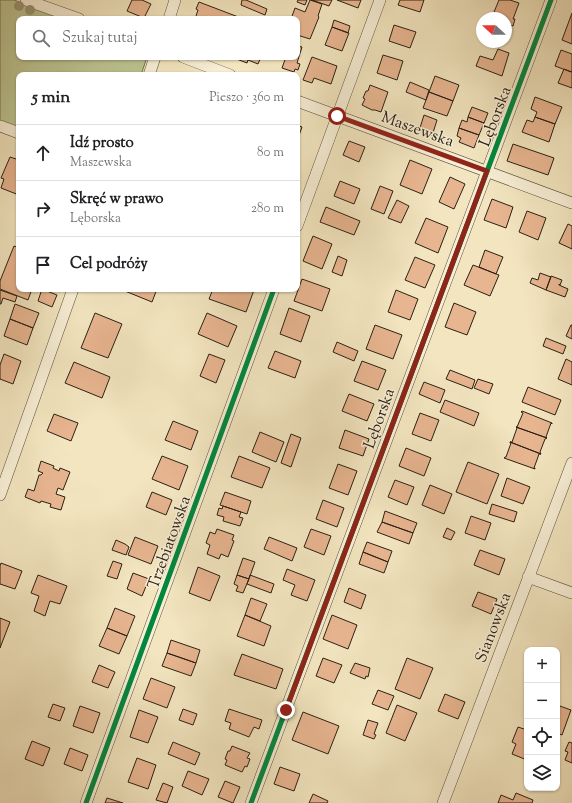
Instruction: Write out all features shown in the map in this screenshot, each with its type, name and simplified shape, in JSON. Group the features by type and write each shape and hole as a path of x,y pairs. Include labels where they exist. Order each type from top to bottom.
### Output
{"street":[{"path":"26,0 71,16"},
{"path":"170,16 176,0"},
{"path":"300,218 380,0"},
{"name":"Lęborska","path":"251,803 551,0"},
{"path":"150,72 154,60"},
{"path":"191,60 222,72"},
{"name":"Maszewska","path":"300,102 572,203"},
{"path":"0,126 16,132"},
{"path":"0,495 72,292"},
{"name":"Trzebiatowska","path":"86,803 273,292"},
{"name":"Sianowska","path":"443,803 572,463"},
{"path":"528,578 572,593"}],"green space":[{"path":"0,0 14,0 56,16 16,16 16,60 146,60 142,72 16,72 16,127 0,121"}],"building":[{"path":"132,0 142,0 151,4 145,16 139,16 127,11"},
{"path":"242,0 246,0 267,9 265,15 241,5"},
{"path":"298,0 307,0 305,5 297,2"},
{"path":"310,0 322,4 319,17 310,39 300,36 300,16 292,16 295,8 305,12"},
{"path":"312,0 332,0 329,6"},
{"path":"337,0 361,0 358,8"},
{"path":"400,0 424,0 420,12 398,5"},
{"path":"499,0 510,0 519,3 513,19 515,19 513,26 512,12 494,12"},
{"path":"199,2 236,16 196,16 198,10 196,9"},
{"path":"572,13 572,44 562,40"},
{"path":"334,20 350,26 348,33 332,27"},
{"path":"394,25 416,32 410,48 389,41"},
{"path":"332,27 349,33 342,51 325,45"},
{"path":"498,49 509,53 502,76 476,66 480,56 493,60"},
{"path":"561,50 572,54 571,72 555,66"},
{"path":"383,55 403,61 397,80 377,73"},
{"path":"312,57 337,66 331,84 314,78 312,83 303,80"},
{"path":"239,60 248,60 247,63"},
{"path":"248,60 260,60 258,64"},
{"path":"285,60 298,60 297,63 300,64 298,70 295,69 294,72 282,68"},
{"path":"564,69 572,72 572,88 558,83"},
{"path":"435,76 459,85 453,101 429,92"},
{"path":"410,82 429,90 426,100 406,92"},
{"path":"370,85 388,92 381,112 372,110 362,105 365,99 363,98"},
{"path":"429,92 453,101 447,116 423,108"},
{"path":"535,97 562,107 555,124 535,117 537,112 531,109"},
{"path":"472,107 488,113 484,123 468,117"},
{"path":"424,115 437,120 432,136 419,131"},
{"path":"468,117 484,123 479,135 459,128 462,120 467,122"},
{"path":"535,117 555,124 549,142 522,132 527,120 533,122"},
{"path":"459,128 479,135 474,148 459,142 461,138 457,136"},
{"path":"349,141 365,147 359,162 343,155"},
{"path":"513,144 554,158 548,175 507,161"},
{"path":"10,157 16,159 16,194 1,188 4,179 1,178"},
{"path":"410,160 432,169 422,194 400,185"},
{"path":"450,177 465,184 454,209 439,202"},
{"path":"340,181 360,189 354,204 334,196"},
{"path":"380,186 393,191 384,214 371,209"},
{"path":"492,199 513,207 506,228 484,220"},
{"path":"397,200 409,206 401,223 388,218"},
{"path":"326,207 360,221 354,235 320,222"},
{"path":"527,211 546,218 538,240 519,232"},
{"path":"426,218 448,227 438,253 415,243"},
{"path":"568,224 572,226 572,249 559,243"},
{"path":"313,236 332,244 322,269 303,261"},
{"path":"14,246 16,247 16,292 31,292 28,300 0,289 0,281"},
{"path":"485,250 503,257 496,274 479,267"},
{"path":"338,256 347,260 342,276 332,272"},
{"path":"415,257 435,265 425,288 405,280"},
{"path":"473,265 499,275 490,296 464,285"},
{"path":"540,273 551,277 546,290 530,283 532,278 538,280"},
{"path":"551,276 562,280 559,285 568,289 565,297 546,290"},
{"path":"302,279 330,289 322,311 294,301 297,292 300,292"},
{"path":"0,290 17,296 15,302 3,298 0,304"},
{"path":"396,290 418,299 410,320 388,312"},
{"path":"41,292 50,292 57,295 52,307 38,301"},
{"path":"127,292 156,292 152,302"},
{"path":"212,292 253,292 246,312 209,299"},
{"path":"454,303 476,312 467,335 445,327"},
{"path":"15,304 39,313 33,328 10,319"},
{"path":"289,308 310,316 301,342 280,334"},
{"path":"95,313 122,324 108,358 81,348"},
{"path":"207,313 237,326 228,347 198,334"},
{"path":"10,319 33,328 27,345 4,336"},
{"path":"375,325 402,335 393,359 366,349"},
{"path":"572,325 572,339 566,336"},
{"path":"546,338 566,346 563,354 543,346"},
{"path":"337,342 358,351 354,361 333,352"},
{"path":"275,351 301,361 295,378 268,368"},
{"path":"4,354 21,361 13,384 0,379 0,365"},
{"path":"209,354 225,360 216,383 200,376"},
{"path":"566,359 572,362 572,385 558,379"},
{"path":"362,361 386,370 378,390 354,381"},
{"path":"74,362 110,377 102,398 65,383"},
{"path":"450,370 475,380 472,389 446,379"},
{"path":"478,379 493,384 489,394 474,388"},
{"path":"424,382 445,390 440,403 419,394"},
{"path":"528,387 561,400 555,415 522,402"},
{"path":"349,394 374,404 367,421 342,411"},
{"path":"445,400 479,413 474,426 440,412"},
{"path":"522,411 552,423 546,437 547,438 516,427 523,413 521,412"},
{"path":"420,413 439,420 431,441 412,434"},
{"path":"54,414 78,423 71,441 47,431"},
{"path":"173,421 198,431 191,450 165,440"},
{"path":"516,427 547,438 545,439 540,452 541,454 510,442 512,442 517,428"},
{"path":"345,430 369,439 363,456 339,448"},
{"path":"260,432 284,442 276,462 252,452"},
{"path":"291,434 301,438 291,467 281,463"},
{"path":"510,442 541,454 539,454 534,468 535,469 504,458 506,457 511,443"},
{"path":"406,448 431,458 424,476 399,466"},
{"path":"162,456 188,466 179,490 152,479"},
{"path":"239,456 270,468 262,488 231,477"},
{"path":"41,461 54,466 53,468 59,471 60,468 70,472 63,490 58,488 56,494 65,497 61,510 50,507 51,504 41,501 40,503 25,497 28,489 34,491 39,475 43,473 38,471"},
{"path":"468,462 499,474 487,504 456,492"},
{"path":"338,464 357,471 348,495 329,488"},
{"path":"507,478 530,487 523,504 501,496"},
{"path":"395,480 414,487 407,505 388,497"},
{"path":"430,485 452,494 444,514 422,505"},
{"path":"152,492 172,500 166,515 146,507"},
{"path":"225,492 251,501 247,514 220,505"},
{"path":"323,500 344,508 337,527 316,519"},
{"path":"492,504 517,512 514,522 489,514"},
{"path":"223,506 241,512 239,517 243,518 240,526 223,521 224,517 217,515 219,508 222,509"},
{"path":"385,511 417,523 413,533 382,522"},
{"path":"471,516 491,523 485,540 465,533"},
{"path":"382,522 413,533 409,544 377,532"},
{"path":"447,528 455,532 451,540 443,537"},
{"path":"217,529 234,535 232,540 234,541 228,557 221,554 219,559 207,554 210,545 206,543 210,532 215,534"},
{"path":"311,529 331,536 324,555 304,547"},
{"path":"135,537 158,546 151,564 128,555"},
{"path":"269,537 297,548 292,561 264,549"},
{"path":"116,540 129,547 126,555 112,550"},
{"path":"367,542 392,551 388,562 363,552"},
{"path":"480,550 505,559 499,575 474,565"},
{"path":"363,552 388,562 384,573 359,564"},
{"path":"243,558 255,562 249,579 237,575"},
{"path":"113,561 122,564 117,579 107,576"},
{"path":"1,563 22,571 15,589 0,584"},
{"path":"198,567 220,576 210,601 189,593"},
{"path":"287,569 315,580 307,601 291,595 295,585 283,580"},
{"path":"133,573 149,579 142,596 127,589"},
{"path":"38,575 67,586 60,604 50,601 45,616 34,611 39,596 31,593"},
{"path":"237,575 249,579 243,593 236,591 238,586 234,584"},
{"path":"250,575 274,584 271,593 247,584"},
{"path":"349,588 366,595 361,609 344,602"},
{"path":"478,592 497,599 491,614 472,606"},
{"path":"251,598 267,604 260,621 245,615"},
{"path":"115,608 135,616 127,636 107,628"},
{"path":"245,615 271,626 264,646 237,636"},
{"path":"332,615 357,625 348,649 323,639"},
{"path":"0,618 10,622 0,648"},
{"path":"107,628 127,636 119,654 99,646"},
{"path":"171,640 200,650 196,663 167,653"},
{"path":"167,653 196,663 191,676 162,666"},
{"path":"242,654 283,669 276,689 234,675"},
{"path":"323,658 342,665 334,683 316,676"},
{"path":"407,658 433,668 420,699 395,689"},
{"path":"355,663 370,668 368,677 366,676 365,679 350,673"},
{"path":"99,665 115,672 108,688 92,682"},
{"path":"151,678 175,687 167,708 143,699"},
{"path":"378,690 394,696 388,710 372,704"},
{"path":"445,694 465,702 458,719 438,711"},
{"path":"53,704 65,708 60,721 48,717"},
{"path":"397,705 417,713 405,741 386,733"},
{"path":"80,706 100,713 93,733 73,726"},
{"path":"560,706 571,710 562,735 560,734"},
{"path":"183,709 197,714 193,725 179,720"},
{"path":"229,709 262,720 259,729 254,727 249,737 229,729 231,723 225,721"},
{"path":"139,710 158,717 148,743 130,737"},
{"path":"303,712 339,726 328,754 292,740"},
{"path":"368,720 378,723 374,734 376,735 374,739 363,735"},
{"path":"518,727 524,729 524,759 512,754 516,744 512,742"},
{"path":"32,741 50,748 43,766 25,759"},
{"path":"173,742 200,753 195,765 168,754"},
{"path":"569,742 572,743 572,763 565,760 568,752 565,751"},
{"path":"232,746 250,753 247,758 250,759 247,767 245,766 242,772 225,765 227,760 225,759"},
{"path":"70,748 88,755 82,771 64,764"},
{"path":"137,758 156,765 148,789 128,782"},
{"path":"280,767 300,774 294,791 274,784"},
{"path":"188,771 209,779 202,795 182,786"},
{"path":"225,781 240,787 233,803 218,797"},
{"path":"163,783 173,787 167,803 156,800"},
{"path":"516,793 533,800 532,803 498,803 501,795 513,800"},
{"path":"313,794 328,801 327,803 309,803"},
{"path":"107,798 123,803 105,803"}],"cycle path":[{"path":"251,803 551,0"},
{"path":"86,803 273,292"}],"route":[{"path":"286,710 487,171 337,116"}]}
